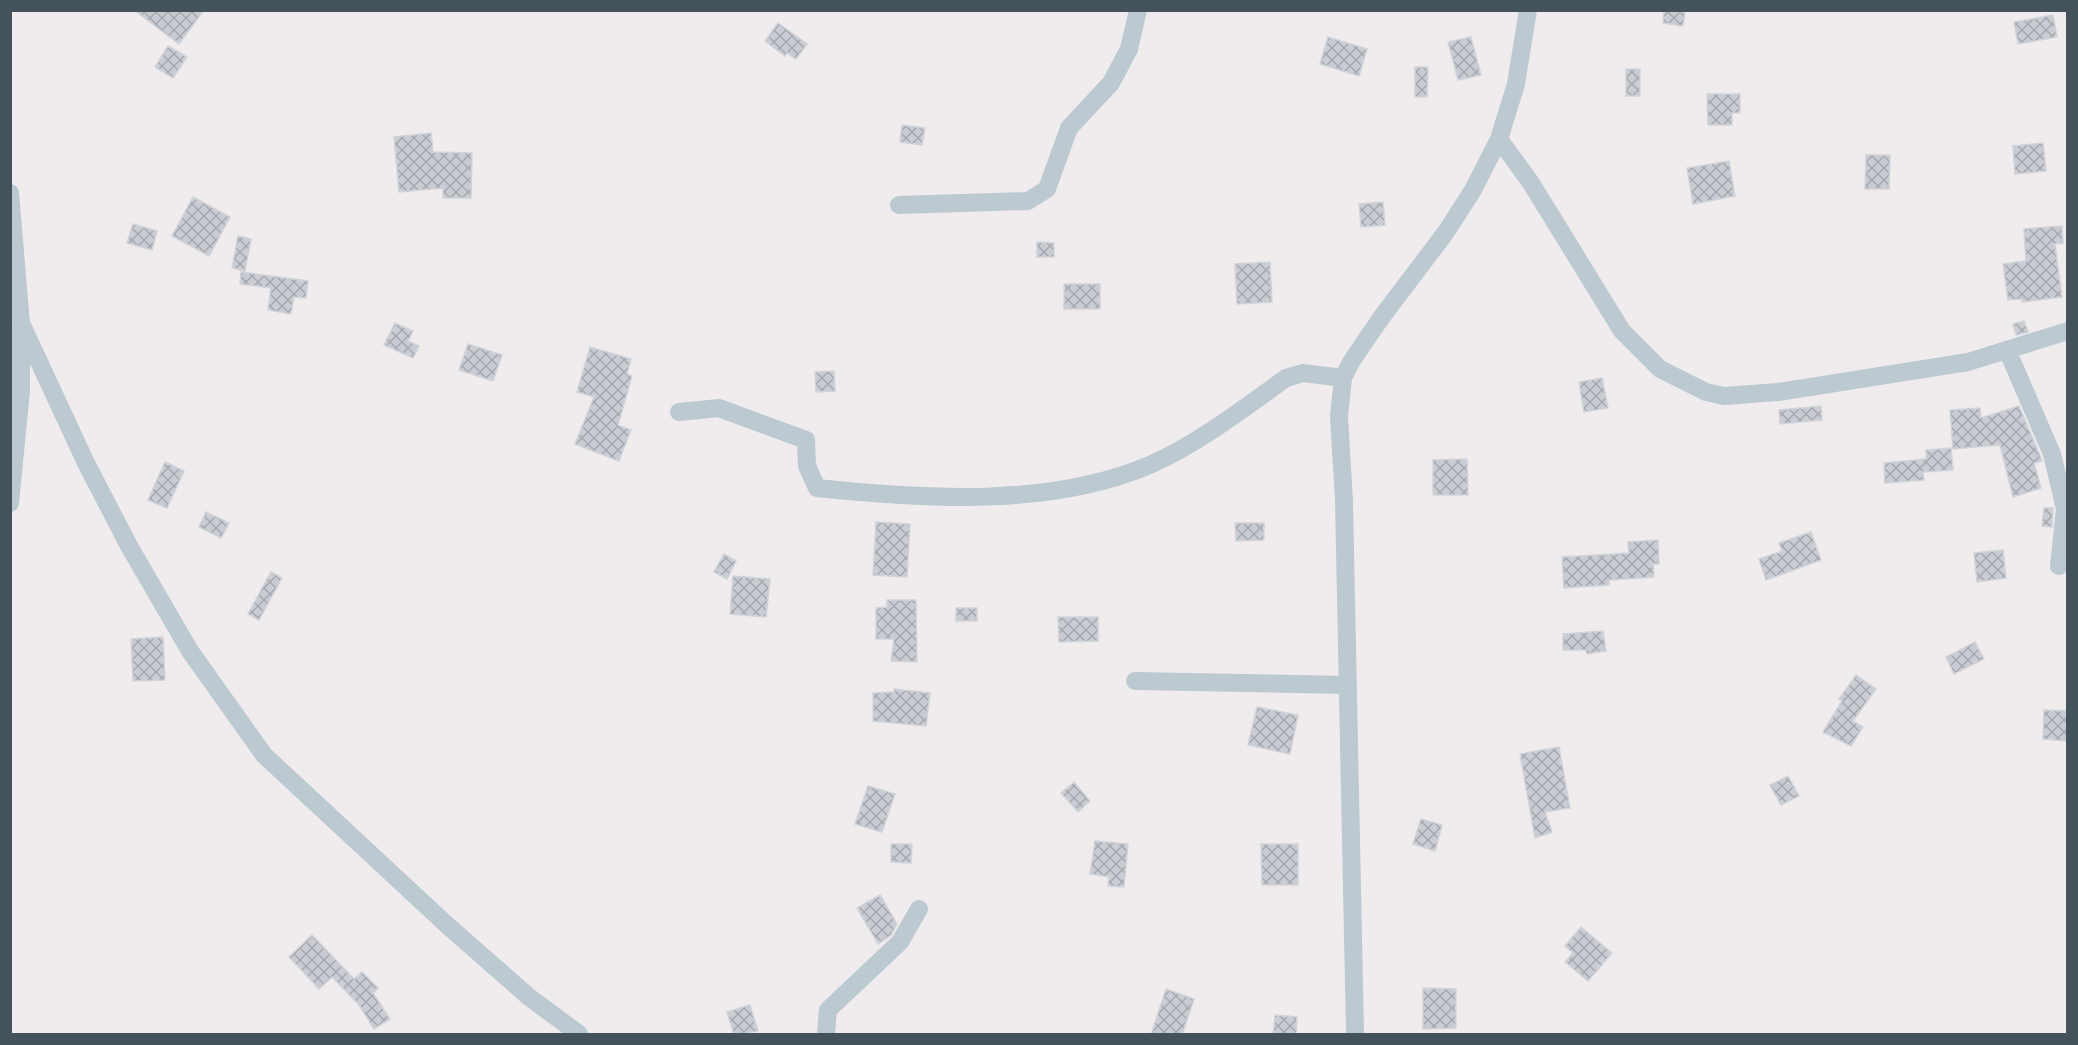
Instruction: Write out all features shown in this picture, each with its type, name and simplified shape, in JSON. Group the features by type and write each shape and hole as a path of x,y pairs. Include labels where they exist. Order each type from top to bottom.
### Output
{"street":[{"path":"899,205 1028,201 1047,189 1069,128 1111,83 1129,49 1138,10"},
{"path":"1355,1035 1344,501 1339,424 1343,378 1351,362 1381,318 1446,232 1473,190 1499,139 1516,84 1528,10"},
{"path":"1499,139 1532,183 1622,331 1660,369 1685,383 1724,396 1746,396 1968,362 2008,352 2067,331"},
{"path":"10,193 21,323 21,391 10,503"},
{"path":"21,323 40,359 86,463 129,546 190,651 264,755 447,925 529,996 579,1035"},
{"path":"2008,352 2052,453 2065,509 2059,566"},
{"path":"21,391 40,359"},
{"path":"679,412 719,408 806,440 807,466 818,488 932,499 970,498 1069,488 1108,479 1152,464 1197,440 1286,378 1302,373 1343,378"},
{"path":"1135,681 1347,685"},
{"path":"826,1035 828,1010 900,942 919,909"}],"building":[{"path":"134,10 204,10 179,44"},
{"path":"1664,10 1685,12 1683,26 1663,23"},
{"path":"2053,15 2057,37 2018,44 2014,22"},
{"path":"778,23 807,44 796,59 787,53 785,56 765,41"},
{"path":"1328,37 1367,49 1359,76 1320,64"},
{"path":"1471,37 1481,75 1458,80 1448,42"},
{"path":"168,46 187,57 173,78 155,67"},
{"path":"1415,67 1428,67 1427,97 1415,97"},
{"path":"1626,69 1640,69 1640,96 1626,96"},
{"path":"1707,94 1740,94 1740,113 1732,113 1732,125 1708,125"},
{"path":"902,125 925,128 922,145 900,142"},
{"path":"431,133 433,152 472,153 471,198 443,198 443,188 399,192 394,137"},
{"path":"2043,143 2046,171 2015,174 2013,146"},
{"path":"1866,155 1890,155 1889,189 1865,189"},
{"path":"1729,161 1735,196 1693,204 1687,168"},
{"path":"193,197 230,217 209,256 172,236"},
{"path":"1383,202 1385,225 1361,227 1359,204"},
{"path":"133,224 157,231 152,250 127,243"},
{"path":"2062,226 2063,243 2055,244 2062,297 2022,302 2022,299 2008,300 2003,264 2026,261 2024,229"},
{"path":"238,236 251,239 245,271 232,268"},
{"path":"1037,242 1054,243 1054,257 1037,257"},
{"path":"1270,262 1272,302 1237,304 1235,264"},
{"path":"241,272 308,281 306,298 294,297 291,314 268,310 271,288 240,284"},
{"path":"1064,284 1100,284 1100,309 1064,309"},
{"path":"2024,321 2028,332 2016,335 2013,324"},
{"path":"395,323 413,331 408,341 419,346 413,358 384,345"},
{"path":"468,344 502,355 493,381 459,370"},
{"path":"590,347 631,359 627,374 632,376 618,425 631,430 619,461 575,444 594,397 577,392"},
{"path":"834,371 835,391 816,392 815,372"},
{"path":"1602,378 1608,408 1584,412 1579,382"},
{"path":"1821,406 1822,420 1780,424 1779,410"},
{"path":"2019,406 2042,461 2034,463 2041,488 2013,497 2000,445 1953,449 1950,410 1980,408 1981,418"},
{"path":"1951,448 1953,470 1923,472 1924,480 1885,483 1884,463 1926,459 1926,450"},
{"path":"1467,459 1468,495 1433,495 1433,460"},
{"path":"165,462 184,471 167,508 148,500"},
{"path":"2044,508 2053,508 2052,527 2042,526"},
{"path":"206,512 229,523 221,538 199,527"},
{"path":"876,522 910,524 907,577 873,575"},
{"path":"1235,523 1264,523 1264,540 1236,541"},
{"path":"1811,532 1821,560 1766,580 1759,559 1782,551 1779,543"},
{"path":"1658,540 1659,564 1653,564 1654,577 1609,580 1609,585 1564,588 1562,557 1629,553 1628,542"},
{"path":"2003,550 2006,578 1977,582 1974,553"},
{"path":"724,554 736,561 727,579 714,572"},
{"path":"271,572 282,578 259,620 248,614"},
{"path":"733,576 770,579 766,617 730,614"},
{"path":"887,600 916,600 917,662 891,661 894,639 876,639 876,608 887,607"},
{"path":"956,608 977,608 977,621 956,621"},
{"path":"1058,617 1098,617 1098,641 1059,642"},
{"path":"1603,631 1606,651 1587,654 1586,650 1563,650 1563,634"},
{"path":"163,637 165,680 133,681 131,639"},
{"path":"1975,642 1984,659 1954,674 1946,657"},
{"path":"1856,675 1876,689 1853,721 1863,727 1851,746 1823,732 1842,701 1839,699"},
{"path":"894,689 930,693 926,726 873,721 873,693 894,692"},
{"path":"1257,707 1298,715 1290,754 1248,745"},
{"path":"2044,710 2067,711 2067,741 2043,739"},
{"path":"1559,747 1570,808 1545,812 1552,832 1535,838 1520,754"},
{"path":"1788,776 1799,796 1781,805 1770,785"},
{"path":"1074,782 1090,801 1078,812 1061,793"},
{"path":"868,786 895,794 882,832 855,824"},
{"path":"1421,819 1442,825 1435,851 1413,844"},
{"path":"1095,841 1128,844 1124,887 1108,886 1109,877 1090,874"},
{"path":"891,844 912,844 911,863 891,862"},
{"path":"1261,844 1298,844 1298,885 1262,885"},
{"path":"880,895 897,924 891,935 878,944 857,908"},
{"path":"1581,927 1612,953 1588,981 1565,962 1573,953 1565,946"},
{"path":"312,935 354,979 362,972 378,988 373,993 390,1019 374,1029 359,1005 332,977 319,989 289,957"},
{"path":"1423,988 1456,989 1456,1028 1423,1029"},
{"path":"1166,989 1194,999 1182,1035 1151,1035"},
{"path":"750,1005 758,1031 734,1035 727,1012"},
{"path":"1275,1015 1297,1017 1296,1035 1273,1035"}]}
